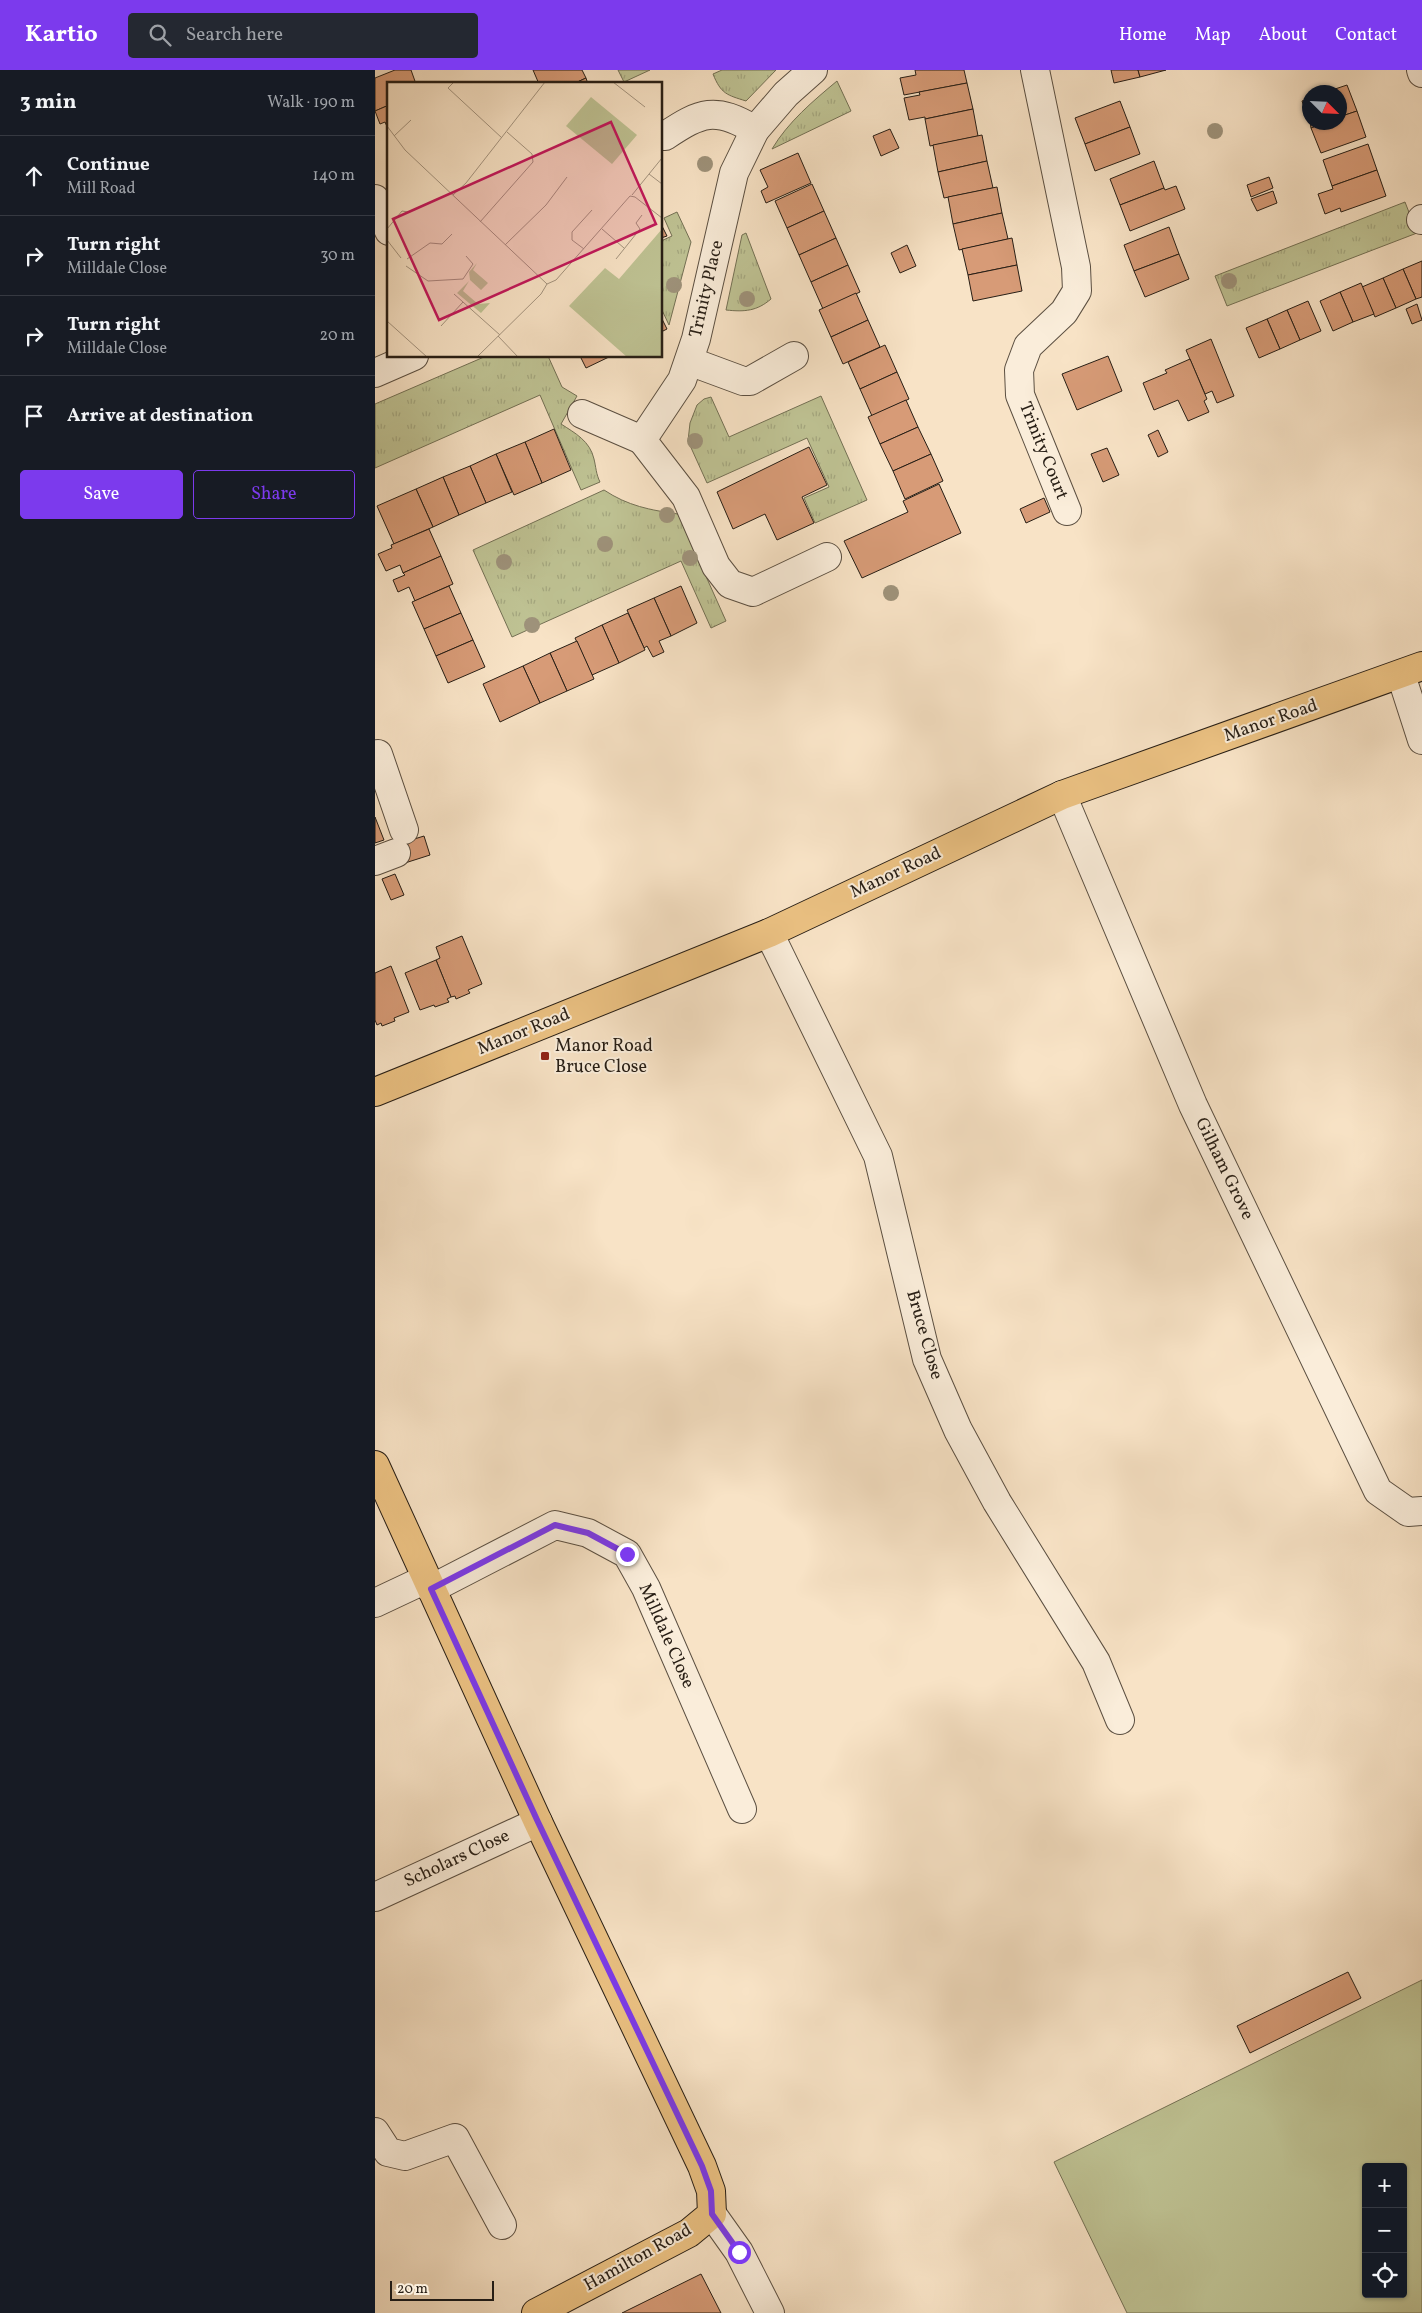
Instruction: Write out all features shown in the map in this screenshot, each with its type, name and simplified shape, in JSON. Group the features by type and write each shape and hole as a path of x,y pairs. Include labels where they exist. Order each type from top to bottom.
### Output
{"main road":[{"name":"Manor Road","path":"375,1092 769,932 1062,795 1411,671"},
{"path":"375,1465 538,1822 702,2166 711,2191 712,2214"},
{"name":"Hamilton Road","path":"536,2313 689,2233 712,2214"}],"street":[{"name":"Trinity Place","path":"642,440 682,380 689,361 696,339 734,174 755,130 786,94 813,70"},
{"name":"Trinity Court","path":"1035,70 1076,267 1077,291 1064,312 1027,346 1019,370 1020,395 1067,511"},
{"path":"665,136 689,120 713,113 738,120 755,130"},
{"path":"375,199 387,226"},
{"path":"689,361 743,382 750,381 794,356"},
{"path":"375,373 409,358"},
{"path":"582,414 642,440 685,497 716,566 730,584 753,592 827,557"},
{"path":"1411,671 1422,740"},
{"path":"376,752 392,848"},
{"name":"Gilham Grove","path":"1062,795 1193,1105 1377,1491 1408,1512 1422,1511"},
{"name":"Bruce Close","path":"769,932 878,1156 927,1359 958,1430 997,1502 1096,1662 1120,1720"},
{"name":"Milldale Close","path":"375,1603 428,1584 555,1525 588,1533 627,1554 646,1588 742,1809"},
{"name":"Scholars Close","path":"375,1897 538,1822"},
{"path":"375,2132 388,2152 405,2156 455,2138 502,2226"},
{"path":"712,2214 739,2252 770,2313"}],"green space":[{"path":"618,70 650,70 624,82"},
{"path":"722,70 776,70 746,101 729,95 722,90 713,74"},
{"path":"837,81 851,111 772,149 793,121"},
{"path":"1405,202 1417,233 1227,306 1215,276"},
{"path":"677,212 691,242 669,325 663,312 663,240 672,236 664,218"},
{"path":"746,233 771,299 761,306 750,310 726,310 742,235"},
{"path":"482,358 549,358 562,387 577,396 561,424 581,438 589,447 600,482 581,490 540,395 375,468 375,404"},
{"path":"821,396 867,500 815,523 804,498 829,487 807,438 707,483 688,441 690,423 697,405 704,399 711,397 729,437"},
{"path":"604,490 622,500 639,506 678,514 726,621 711,628 681,561 512,637 473,550"},
{"path":"1422,1980 1422,2313 1127,2313 1054,2162"}],"building":[{"path":"395,70 411,70 415,82 387,82 387,106 375,111 375,78"},
{"path":"533,70 582,70 586,78 577,82 538,82"},
{"path":"915,70 964,70 967,83 904,95 900,78 916,75"},
{"path":"1111,70 1138,70 1140,77 1114,83"},
{"path":"1138,70 1166,70 1140,77"},
{"path":"586,78 587,82 577,82"},
{"path":"967,83 973,109 925,119 925,117 909,120 904,98 920,95 919,92"},
{"path":"1347,85 1357,111 1347,114"},
{"path":"1120,101 1130,127 1085,144 1075,118"},
{"path":"387,106 387,126 385,122 380,124 375,111"},
{"path":"973,109 978,136 930,146 925,119"},
{"path":"1357,111 1366,137 1321,153 1312,130 1347,130 1347,114"},
{"path":"1130,127 1140,154 1095,171 1085,144"},
{"path":"890,129 899,148 881,156 873,136"},
{"path":"982,135 987,161 938,172 933,145"},
{"path":"1368,144 1377,170 1332,186 1323,160"},
{"path":"798,153 811,183 766,203 761,191 768,187 760,170"},
{"path":"987,161 993,188 944,198 938,172"},
{"path":"1154,161 1164,188 1120,205 1110,179"},
{"path":"1377,170 1386,196 1341,212 1340,208 1325,214 1318,194 1333,189 1332,186"},
{"path":"1269,177 1273,188 1251,197 1247,185"},
{"path":"812,184 824,211 787,228 775,201"},
{"path":"1176,186 1185,209 1130,231 1120,205 1164,188 1165,190"},
{"path":"997,187 1002,213 953,224 948,197"},
{"path":"1273,191 1277,203 1257,211 1251,199"},
{"path":"824,211 836,238 799,255 787,228"},
{"path":"1002,213 1008,239 959,250 953,224"},
{"path":"1169,227 1179,254 1134,271 1124,245"},
{"path":"663,228 667,236 663,237"},
{"path":"836,238 848,265 811,282 799,255"},
{"path":"1012,238 1017,265 968,275 962,249"},
{"path":"907,245 916,266 900,273 891,253"},
{"path":"1179,254 1189,279 1145,297 1134,271"},
{"path":"1422,261 1422,297 1416,299 1403,269"},
{"path":"848,265 860,292 823,309 811,282"},
{"path":"1017,265 1022,291 973,301 968,275"},
{"path":"1403,269 1416,299 1396,308 1383,278"},
{"path":"1383,278 1396,308 1375,317 1362,287"},
{"path":"1361,283 1374,314 1353,322 1340,292"},
{"path":"1340,292 1353,322 1333,331 1320,301"},
{"path":"856,293 868,320 831,337 819,310"},
{"path":"1308,301 1321,331 1300,340 1287,310"},
{"path":"1417,304 1422,320 1412,324 1406,309"},
{"path":"1287,310 1300,340 1280,349 1267,319"},
{"path":"1267,319 1280,349 1259,358 1246,328"},
{"path":"868,320 880,347 843,364 831,337"},
{"path":"663,321 667,329 663,331"},
{"path":"1211,339 1234,396 1217,403 1212,391 1205,394 1186,350"},
{"path":"885,345 897,372 860,389 848,362"},
{"path":"1108,356 1122,391 1077,410 1062,374"},
{"path":"581,358 607,358 586,368"},
{"path":"1190,359 1207,399 1204,401 1209,412 1188,421 1178,400 1154,410 1143,383 1167,373 1165,370"},
{"path":"897,372 909,399 872,416 860,389"},
{"path":"906,400 918,427 880,444 868,417"},
{"path":"918,427 931,454 893,471 880,444"},
{"path":"554,429 571,470 542,483 525,442"},
{"path":"1158,430 1168,452 1158,457 1148,435"},
{"path":"525,442 542,483 514,495 496,454"},
{"path":"809,447 827,485 802,497 814,523 777,540 765,514 733,529 717,492"},
{"path":"1107,448 1119,475 1103,482 1091,454"},
{"path":"496,454 512,492 486,503 470,466"},
{"path":"931,454 943,481 905,499 893,471"},
{"path":"470,466 486,503 459,515 443,477"},
{"path":"443,477 459,515 433,527 416,489"},
{"path":"939,484 961,533 862,578 844,541 908,512 903,501"},
{"path":"416,489 433,527 394,544 377,506"},
{"path":"1044,498 1050,512 1026,523 1020,509"},
{"path":"429,529 441,556 403,573 400,565 386,571 378,554 392,548 391,545"},
{"path":"441,556 453,584 415,601 409,587 398,592 393,580 405,575 403,573"},
{"path":"449,586 461,613 424,629 412,602"},
{"path":"681,586 697,623 671,636 654,598"},
{"path":"654,598 671,636 659,641 664,652 653,657 647,646 644,648 627,610"},
{"path":"461,613 473,640 436,656 424,629"},
{"path":"628,613 645,650 619,663 602,625"},
{"path":"602,625 619,663 592,675 575,638"},
{"path":"473,640 485,667 448,683 436,656"},
{"path":"577,641 594,679 567,691 550,653"},
{"path":"550,653 567,691 540,703 523,666"},
{"path":"523,666 540,703 500,722 483,684"},
{"path":"375,817 384,840 375,843"},
{"path":"424,836 430,855 405,863 398,844"},
{"path":"395,874 404,895 391,900 382,879"},
{"path":"462,936 482,984 468,990 470,993 456,999 455,996 451,997 436,960 440,958 436,947"},
{"path":"436,960 451,997 447,999 449,1002 420,1010 405,973"},
{"path":"391,966 409,1012 394,1018 395,1021 382,1026 381,1023 377,1025 375,1020 375,973"},
{"path":"1348,1972 1361,1998 1250,2053 1237,2026"},
{"path":"701,2274 721,2313 622,2313"}],"place":[{"name":"Manor Road Bruce Close","path":"545,1056"}],"route":[{"path":"627,1554 588,1533 555,1525 431,1589 538,1822 702,2166 711,2191 712,2214 739,2252"}]}
